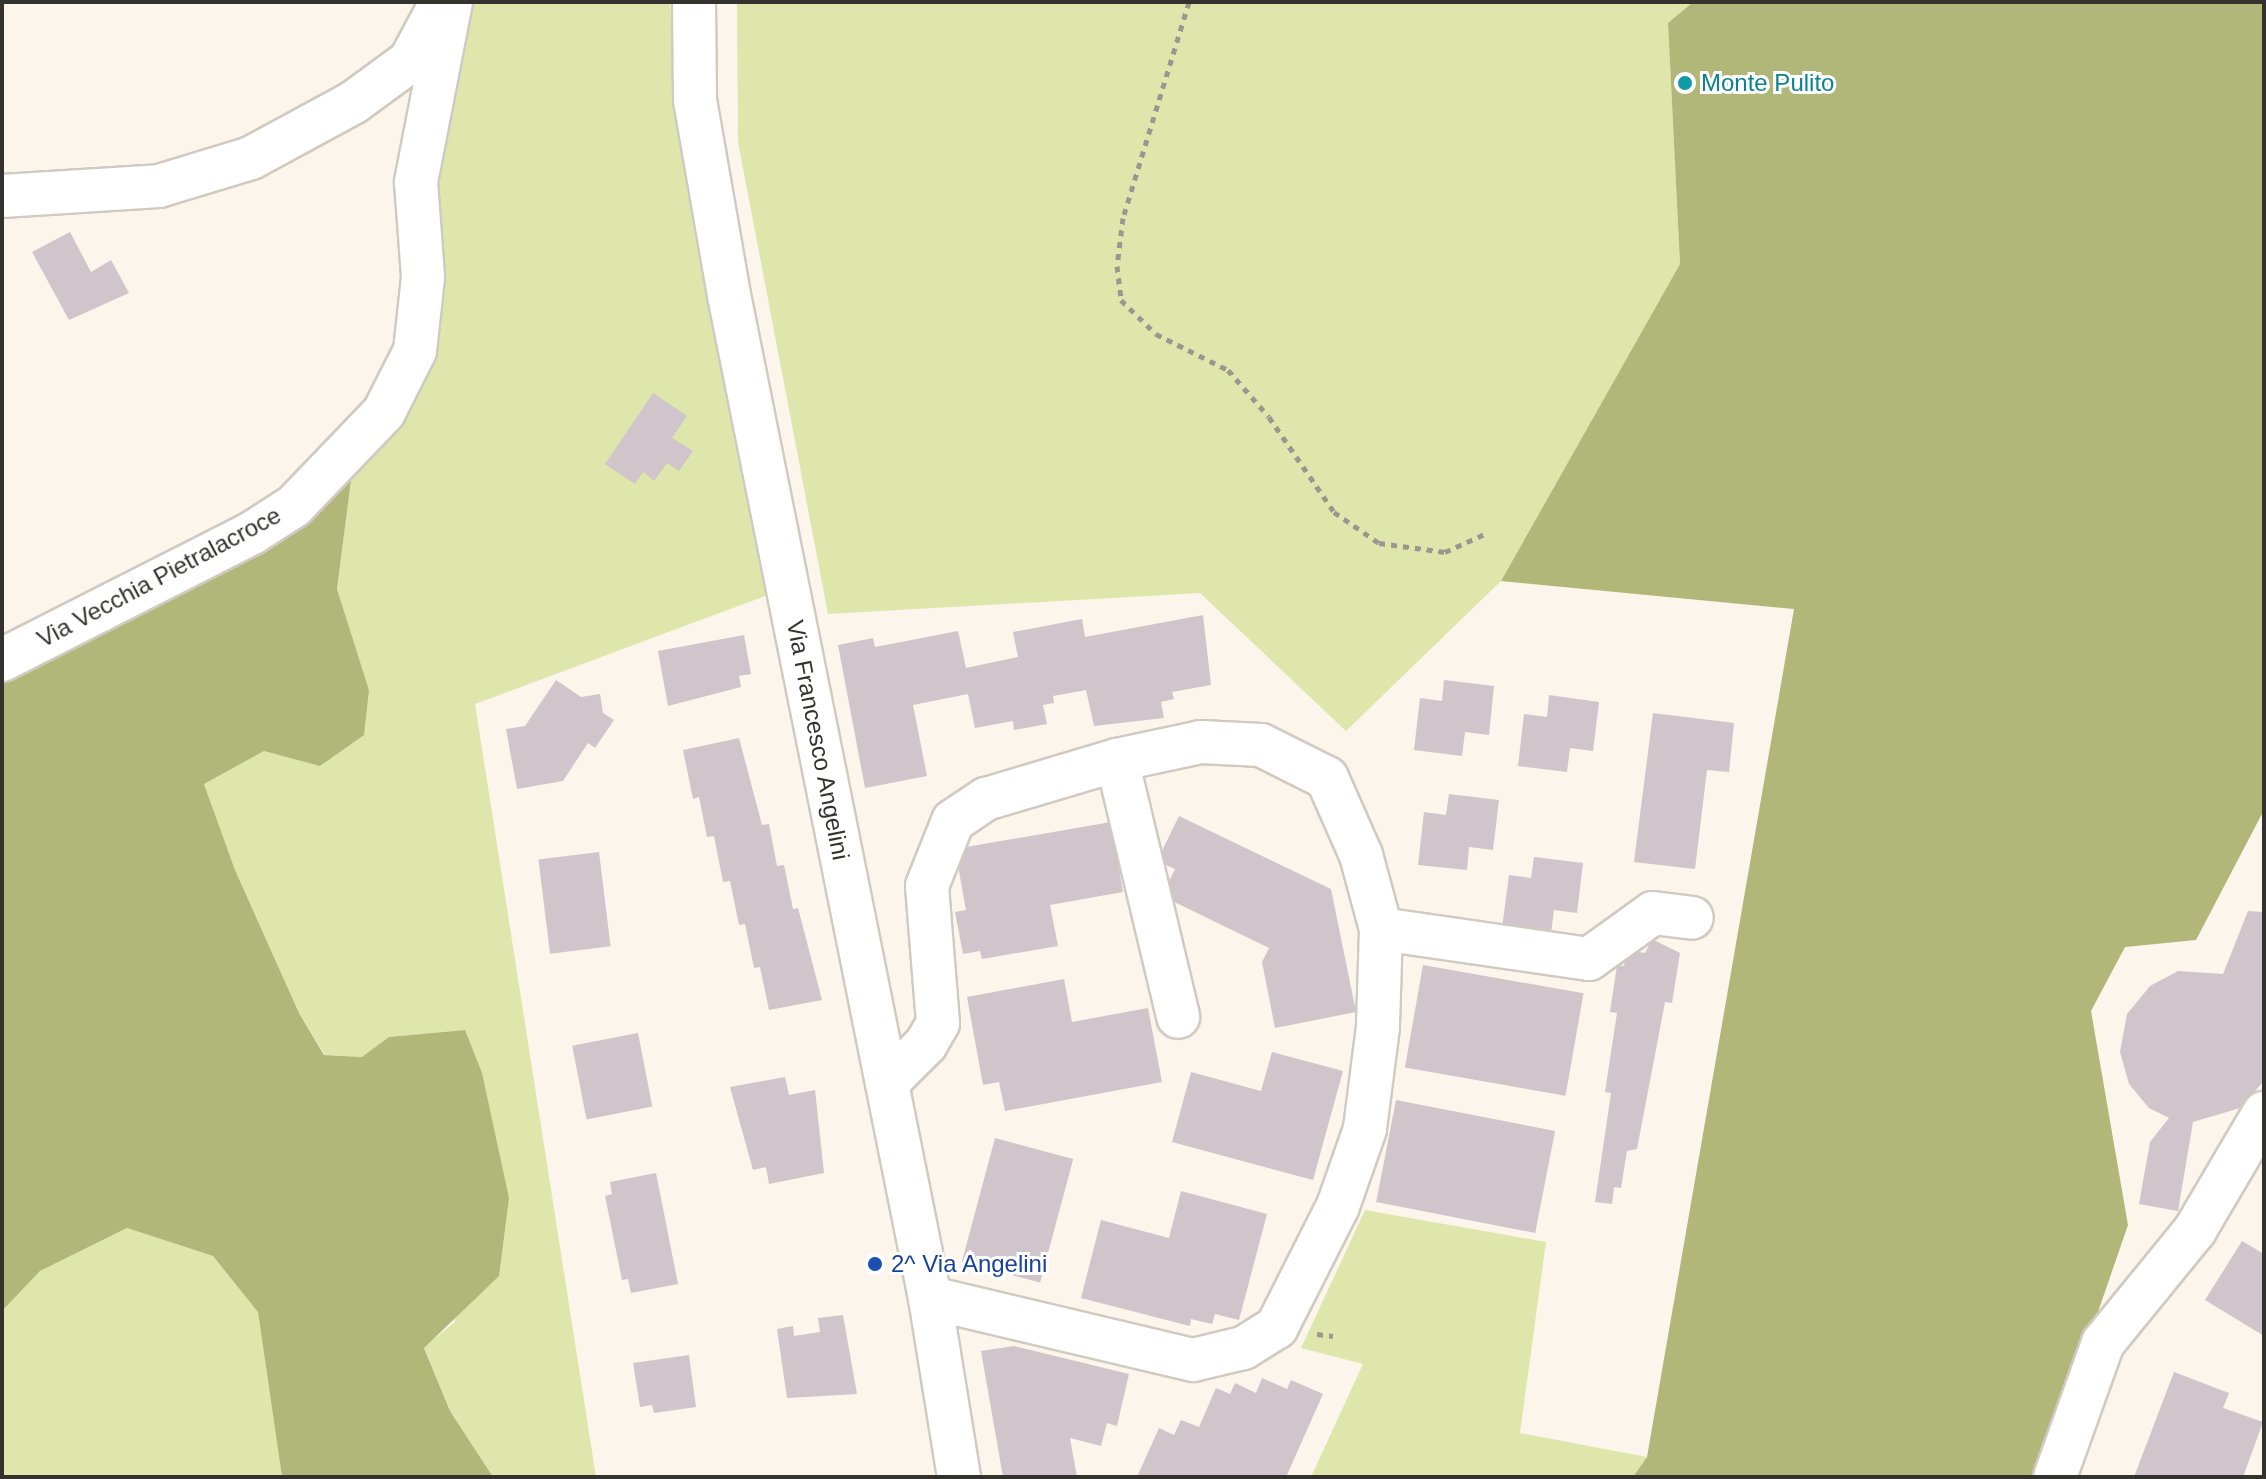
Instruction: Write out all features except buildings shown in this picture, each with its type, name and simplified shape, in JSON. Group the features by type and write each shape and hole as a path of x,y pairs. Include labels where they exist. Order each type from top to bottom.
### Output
{"street":[{"path":"2,196 159,186 251,158 354,102 410,61 441,2"},
{"name":"Via Vecchia Pietralacroce","path":"2,660 252,533 294,506 384,412 415,351 423,277 416,182 451,2"},
{"name":"Via Francesco Angelini","path":"694,2 695,100 729,295 930,1298 959,1477"},
{"path":"887,1083 926,1044 938,1023 927,886 953,821 986,799 1117,760 1201,742 1261,745 1327,778 1361,855 1381,929 1378,1027 1365,1129 1338,1206 1277,1327 1243,1348 1193,1360 930,1298"},
{"path":"1117,760 1178,1017"},
{"path":"1381,929 1589,959 1653,913 1692,918"},
{"path":"2055,1477 2103,1343 2195,1230 2264,1113"}],"path":[{"path":"1189,2 1123,218 1117,266 1121,300 1156,334 1228,370 1269,417 1334,512 1379,543 1445,552 1487,533"}],"green space":[{"path":"463,2 670,2 679,96 768,595 475,704 596,1477 493,1477 450,1411 424,1347 455,1322 465,1030 389,1037 363,1057 325,1055 299,1013 235,870 204,784 264,751 320,765 369,690 337,589 353,465 442,314 439,150"},
{"path":"737,2 1693,2 1668,23 1680,264 1501,581 1346,731 1200,593 828,614 738,142"},
{"path":"1693,2 2264,2 2264,810 2196,940 2125,947 2091,1011 2128,1225 2041,1477 1633,1477 1647,1457 1794,609 1501,581 1680,264 1668,23"},
{"path":"353,465 337,589 369,690 364,735 320,766 264,751 204,784 235,870 299,1013 324,1055 362,1057 389,1037 465,1030 482,1073 509,1198 499,1276 424,1348 450,1411 493,1477 282,1477 258,1312 213,1256 127,1228 40,1271 2,1311 2,672"},
{"path":"1365,1210 1546,1242 1520,1433 1647,1457 1633,1477 1311,1477 1363,1364 1301,1348"},
{"path":"127,1228 213,1256 258,1311 282,1477 2,1477 2,1311 40,1271"}],"place":[{"name":"Monte Pulito","path":"1685,83"},
{"name":"2^ Via Angelini","path":"875,1264"}]}
